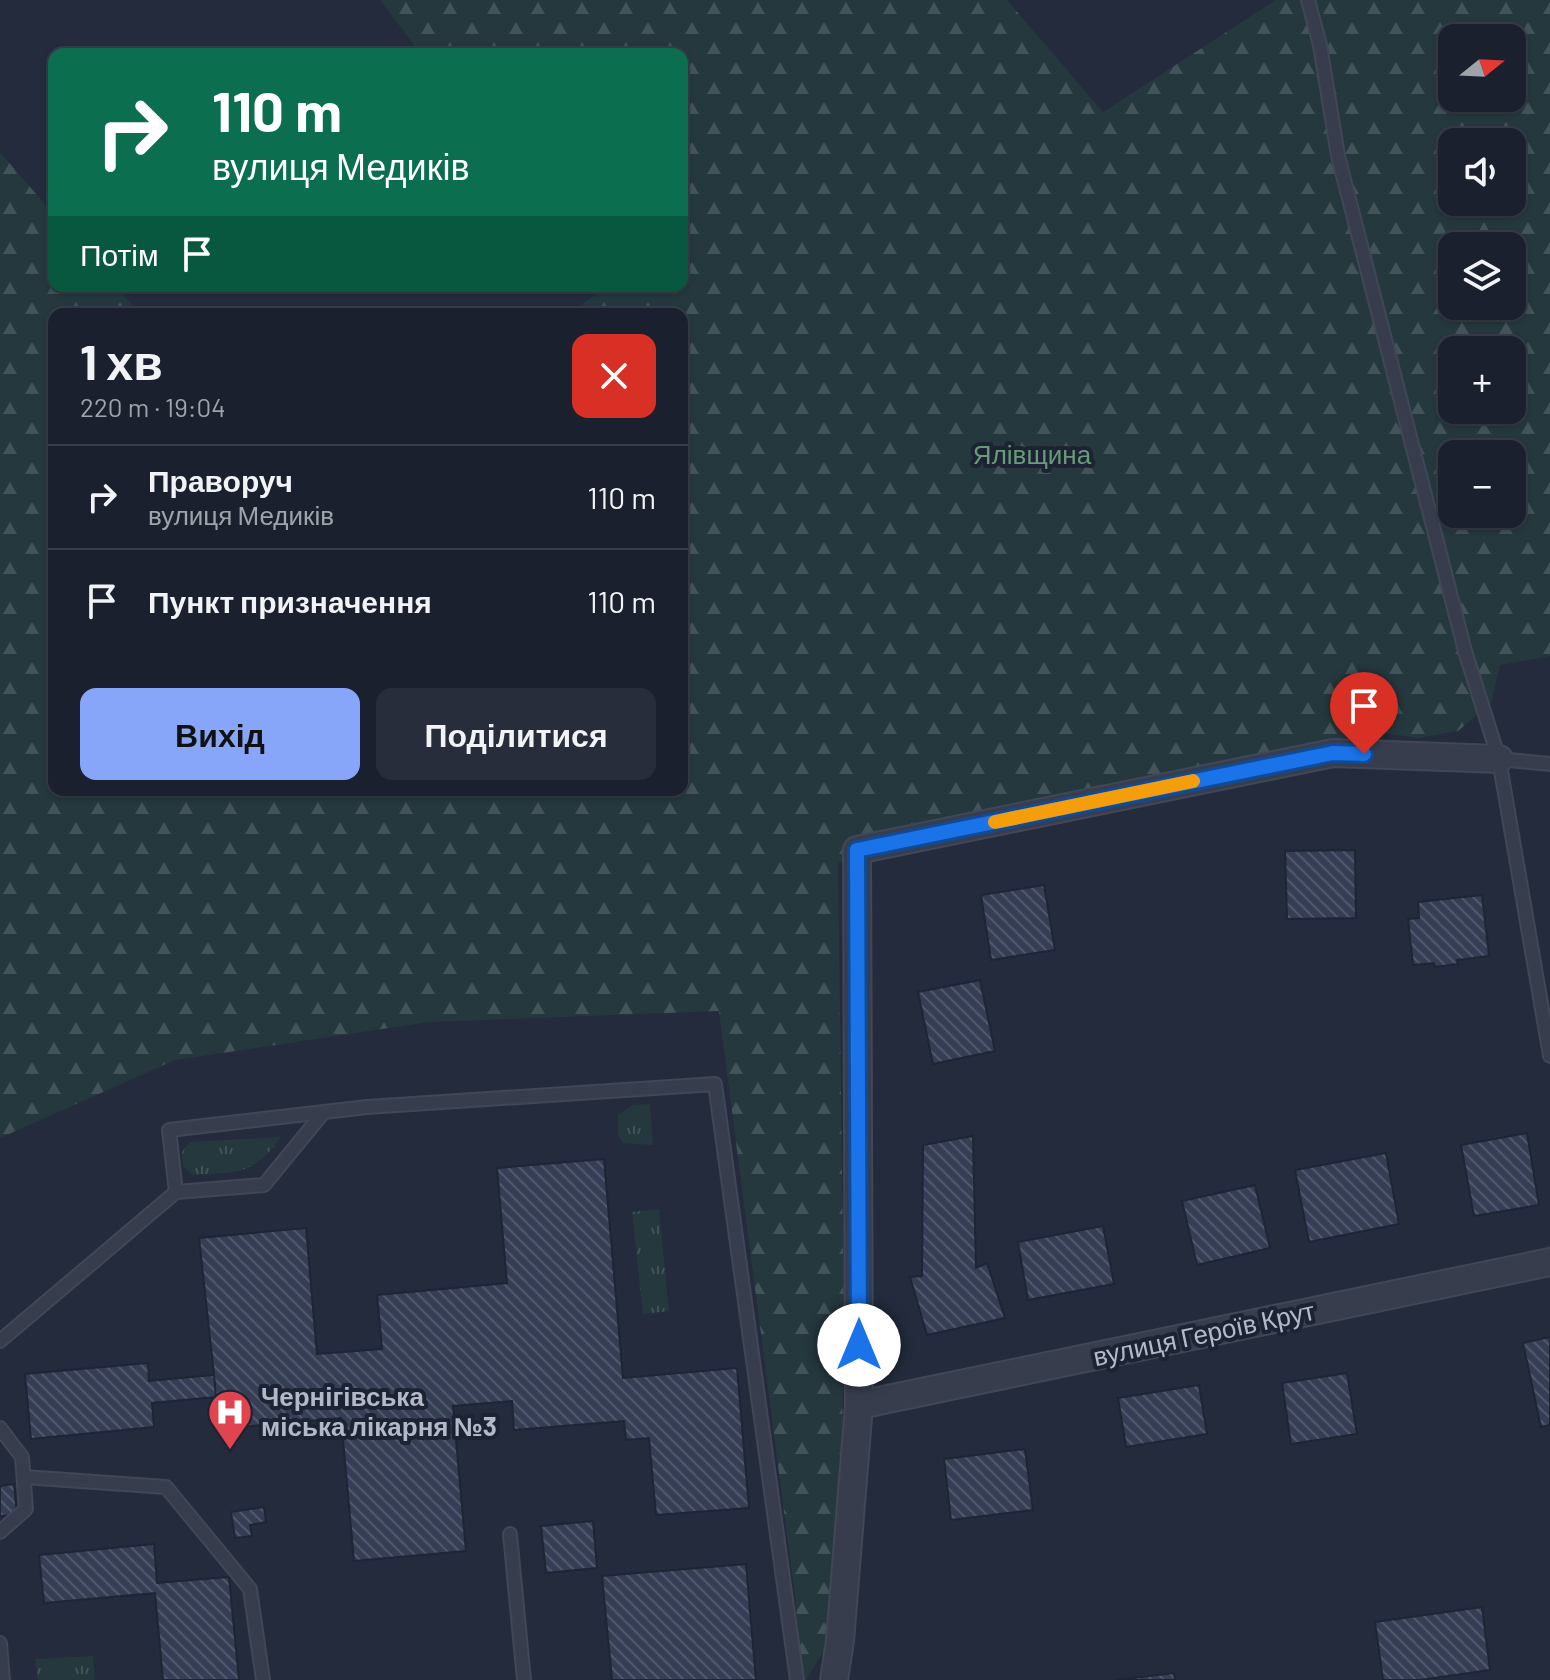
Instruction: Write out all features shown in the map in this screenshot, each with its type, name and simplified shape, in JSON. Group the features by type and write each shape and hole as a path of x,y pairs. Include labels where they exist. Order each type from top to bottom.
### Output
{"street":[{"path":"834,1680 840,1641 859,1405 857,850 1333,753 1499,759"},
{"name":"вулиця Героїв Крут","path":"859,1405 1550,1262"}],"lane":[{"path":"1308,0 1320,45 1338,156 1465,651 1499,759 1550,1056"},
{"path":"1499,759 1550,764"},
{"path":"176,1192 169,1130 390,1105 715,1084 797,1680"},
{"path":"0,1341 176,1192 264,1185 323,1113"},
{"path":"0,1428 22,1457 26,1509 0,1532"},
{"path":"24,1477 166,1487 250,1589 263,1680"},
{"path":"510,1534 524,1680"},
{"path":"0,1643 3,1680"}],"green space":[{"name":"Ялівщина","path":"380,0 1007,0 1103,112 1276,0 1550,0 1550,656 1500,665 1491,703 1458,731 1418,738 1373,731 838,863 844,1319 841,1507 827,1646 806,1680 800,1680 796,1604 719,1011 429,1022 175,1060 0,1138 0,152 48,208 48,292 121,292 135,308 48,308 48,796 688,796 688,308 576,308 600,292 688,292 688,48 416,48"},
{"path":"650,1104 653,1145 623,1143 618,1134 618,1115 633,1105"},
{"path":"281,1137 262,1159 243,1170 193,1175 183,1167 182,1152 190,1142"},
{"path":"659,1209 669,1311 643,1314 632,1212"},
{"path":"93,1656 95,1680 38,1680 35,1659"}],"building":[{"path":"1355,850 1356,918 1287,919 1285,851"},
{"path":"1044,885 1055,950 991,960 981,895"},
{"path":"1482,895 1489,956 1457,960 1458,964 1435,967 1434,963 1413,965 1408,919 1419,918 1418,902"},
{"path":"980,980 995,1051 933,1064 918,992"},
{"path":"1527,1133 1539,1205 1474,1216 1461,1145"},
{"path":"973,1136 976,1268 987,1263 1005,1318 927,1335 910,1277 922,1276 923,1145"},
{"path":"1386,1153 1399,1224 1309,1242 1295,1170"},
{"path":"604,1159 623,1378 737,1368 749,1508 656,1515 649,1438 626,1440 624,1421 514,1430 512,1401 453,1406 466,1551 354,1561 341,1418 216,1429 214,1375 199,1238 306,1228 317,1354 382,1349 377,1295 507,1283 497,1168"},
{"path":"1255,1185 1270,1248 1197,1265 1182,1201"},
{"path":"1103,1226 1114,1284 1028,1300 1018,1242"},
{"path":"1550,1337 1550,1425 1541,1427 1523,1343"},
{"path":"148,1363 149,1381 214,1375 216,1397 152,1403 154,1427 31,1439 25,1374"},
{"path":"1347,1373 1357,1434 1291,1444 1282,1383"},
{"path":"1199,1385 1207,1434 1126,1447 1118,1398"},
{"path":"1025,1449 1033,1510 951,1520 944,1459"},
{"path":"14,1484 17,1515 0,1516 0,1486"},
{"path":"264,1507 266,1522 250,1525 252,1536 235,1538 231,1512"},
{"path":"593,1521 597,1568 546,1573 541,1526"},
{"path":"154,1544 157,1583 229,1577 239,1680 163,1680 155,1593 44,1603 39,1555"},
{"path":"746,1564 756,1680 612,1680 602,1576"},
{"path":"1482,1607 1490,1670 1420,1680 1383,1680 1375,1622"},
{"path":"1174,1673 1175,1680 1116,1680"}],"slow traffic":[{"path":"995,822 1193,781"}],"place":[{"name":"Чернігівська міська лікарня №3","path":"230,1451"}],"route":[{"path":"859,1345 857,850 1333,753 1364,754"}]}
